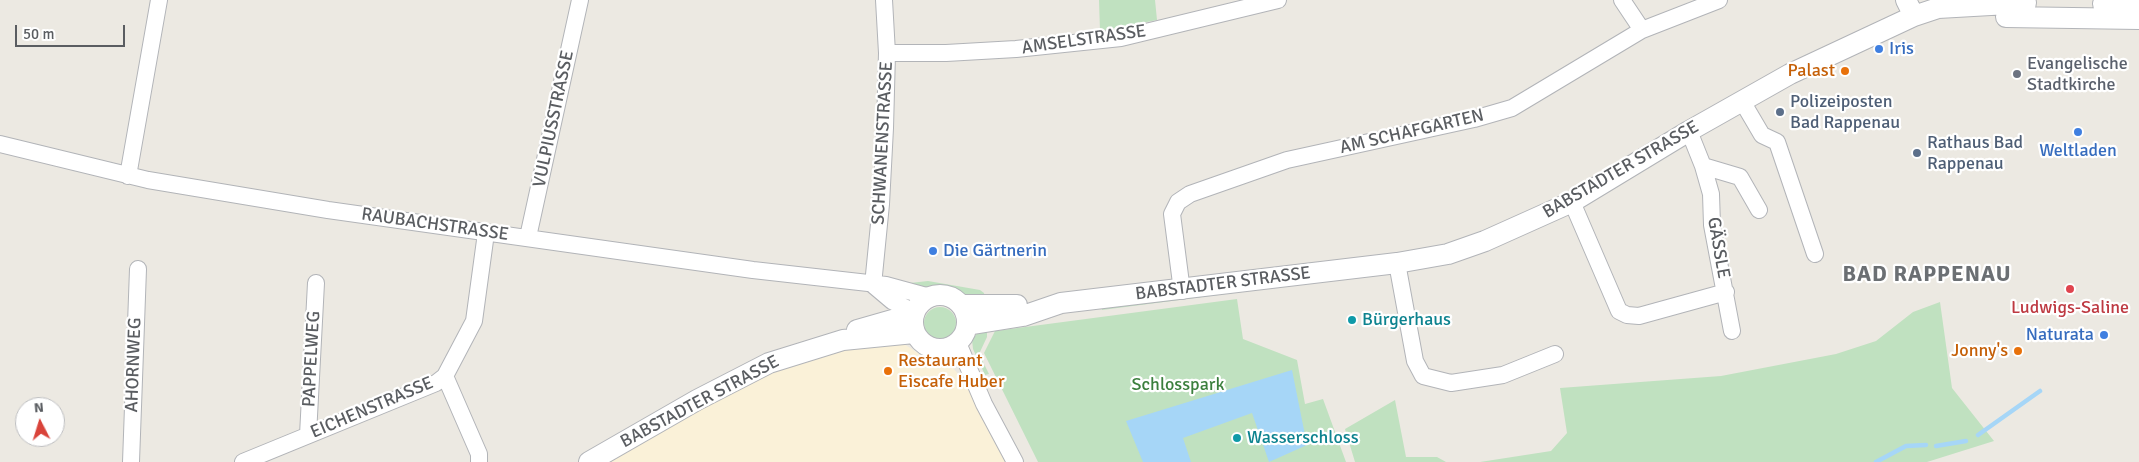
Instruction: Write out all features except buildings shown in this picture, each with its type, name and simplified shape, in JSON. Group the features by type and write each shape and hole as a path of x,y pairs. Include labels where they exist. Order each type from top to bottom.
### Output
{"street":[{"path":"128,176 159,0"},
{"name":"VULPIUSSTRASSE","path":"528,237 580,0"},
{"name":"SCHWANENSTRASSE","path":"873,285 881,204 887,53 884,0"},
{"name":"AMSELSTRASSE","path":"887,53 946,53 1016,49 1121,38 1278,0"},
{"path":"1622,0 1642,30"},
{"name":"AM SCHAFGARTEN","path":"1182,291 1172,214 1178,202 1190,194 1287,160 1474,119 1512,108 1642,30 1719,0"},
{"path":"1976,0 2026,4 2050,10"},
{"name":"BABSTADTER STRASSE","path":"967,325 1023,316 1061,303 1182,291 1320,271 1397,263 1448,254 1485,241 1572,202 1689,130 1910,8 2026,4"},
{"path":"1910,8 2104,11 2139,5"},
{"path":"2104,11 2139,20"},
{"path":"1742,101 1762,135 1777,142 1815,254"},
{"name":"GÄSSLE","path":"1689,130 1703,166 1711,194 1712,225 1732,331"},
{"name":"RAUBACHSTRASSE","path":"0,144 128,176 328,210 486,233 892,286 930,297"},
{"path":"1703,166 1740,177 1759,210"},
{"path":"1572,202 1619,311 1627,315 1639,316 1726,292"},
{"name":"EICHENSTRASSE","path":"242,462 436,384 445,376 474,321 486,233"},
{"path":"1397,263 1415,361 1423,376 1451,384 1503,375 1556,354"},
{"name":"AHORNWEG","path":"131,462 138,269"},
{"name":"PAPPELWEG","path":"308,435 316,283"},
{"path":"873,285 914,320"},
{"name":"BABSTADTER STRASSE","path":"930,297 947,296 961,305 1025,304 1044,308"},
{"path":"930,297 921,303 914,320 918,340 930,348 944,349 958,343 967,325 966,315 961,305"},
{"name":"BABSTADTER STRASSE","path":"588,462 697,400 769,363 914,320"},
{"path":"958,343 984,404 1015,462"},
{"path":"445,376 479,454 479,462"}],"shaded area":[{"path":"901,342 924,357 952,367 968,385 1007,462 598,462 771,370 834,349"}],"green space":[{"path":"1099,0 1155,0 1157,20 1100,31"},
{"path":"928,281 980,290 984,293 985,300 963,297 956,292 944,289 924,289 907,286 910,283"},
{"path":"1263,285 1264,289 1102,310 1102,306"},
{"name":"Schlosspark","path":"1237,299 1243,339 1297,360 1305,404 1323,399 1346,462 1038,462 984,353 995,331"},
{"path":"1940,302 1952,388 1994,441 1927,462 1480,462 1551,451 1567,433 1560,388 1721,376 1836,354 1876,341 1913,312"},
{"path":"940,307 946,308 951,312 955,317 955,329 951,334 946,338 940,339 934,338 929,334 925,329 924,323 925,317 929,312 934,308"},
{"path":"987,328 987,337 979,354 989,374 985,375 973,349 972,340 978,332"},
{"path":"1395,400 1406,457 1437,457 1446,462 1355,462 1345,429"}],"water":[{"path":"1292,370 1307,445 1269,462 1252,413 1183,438 1191,462 1143,462 1126,421"}],"waterway":[{"path":"1978,435 2040,391"},
{"path":"1936,446 1966,441"},
{"path":"1876,462 1906,446 1926,445"}],"place":[{"name":"Iris","path":"1879,49"},
{"name":"Palast","path":"1845,71"},
{"name":"Evangelische Stadtkirche","path":"2017,74"},
{"name":"Polizeiposten Bad Rappenau","path":"1780,112"},
{"name":"Weltladen","path":"2078,132"},
{"name":"Rathaus Bad Rappenau","path":"1917,153"},
{"name":"Die Gärtnerin","path":"933,251"},
{"name":"Ludwigs-Saline","path":"2070,289"},
{"name":"Bürgerhaus","path":"1352,320"},
{"name":"Naturata","path":"2104,335"},
{"name":"Jonny's","path":"2018,351"},
{"name":"Restaurant Eiscafe Huber","path":"888,371"},
{"name":"Wasserschloss","path":"1237,438"}],"district":[{"name":"BAD RAPPENAU","path":"1927,275"}]}
